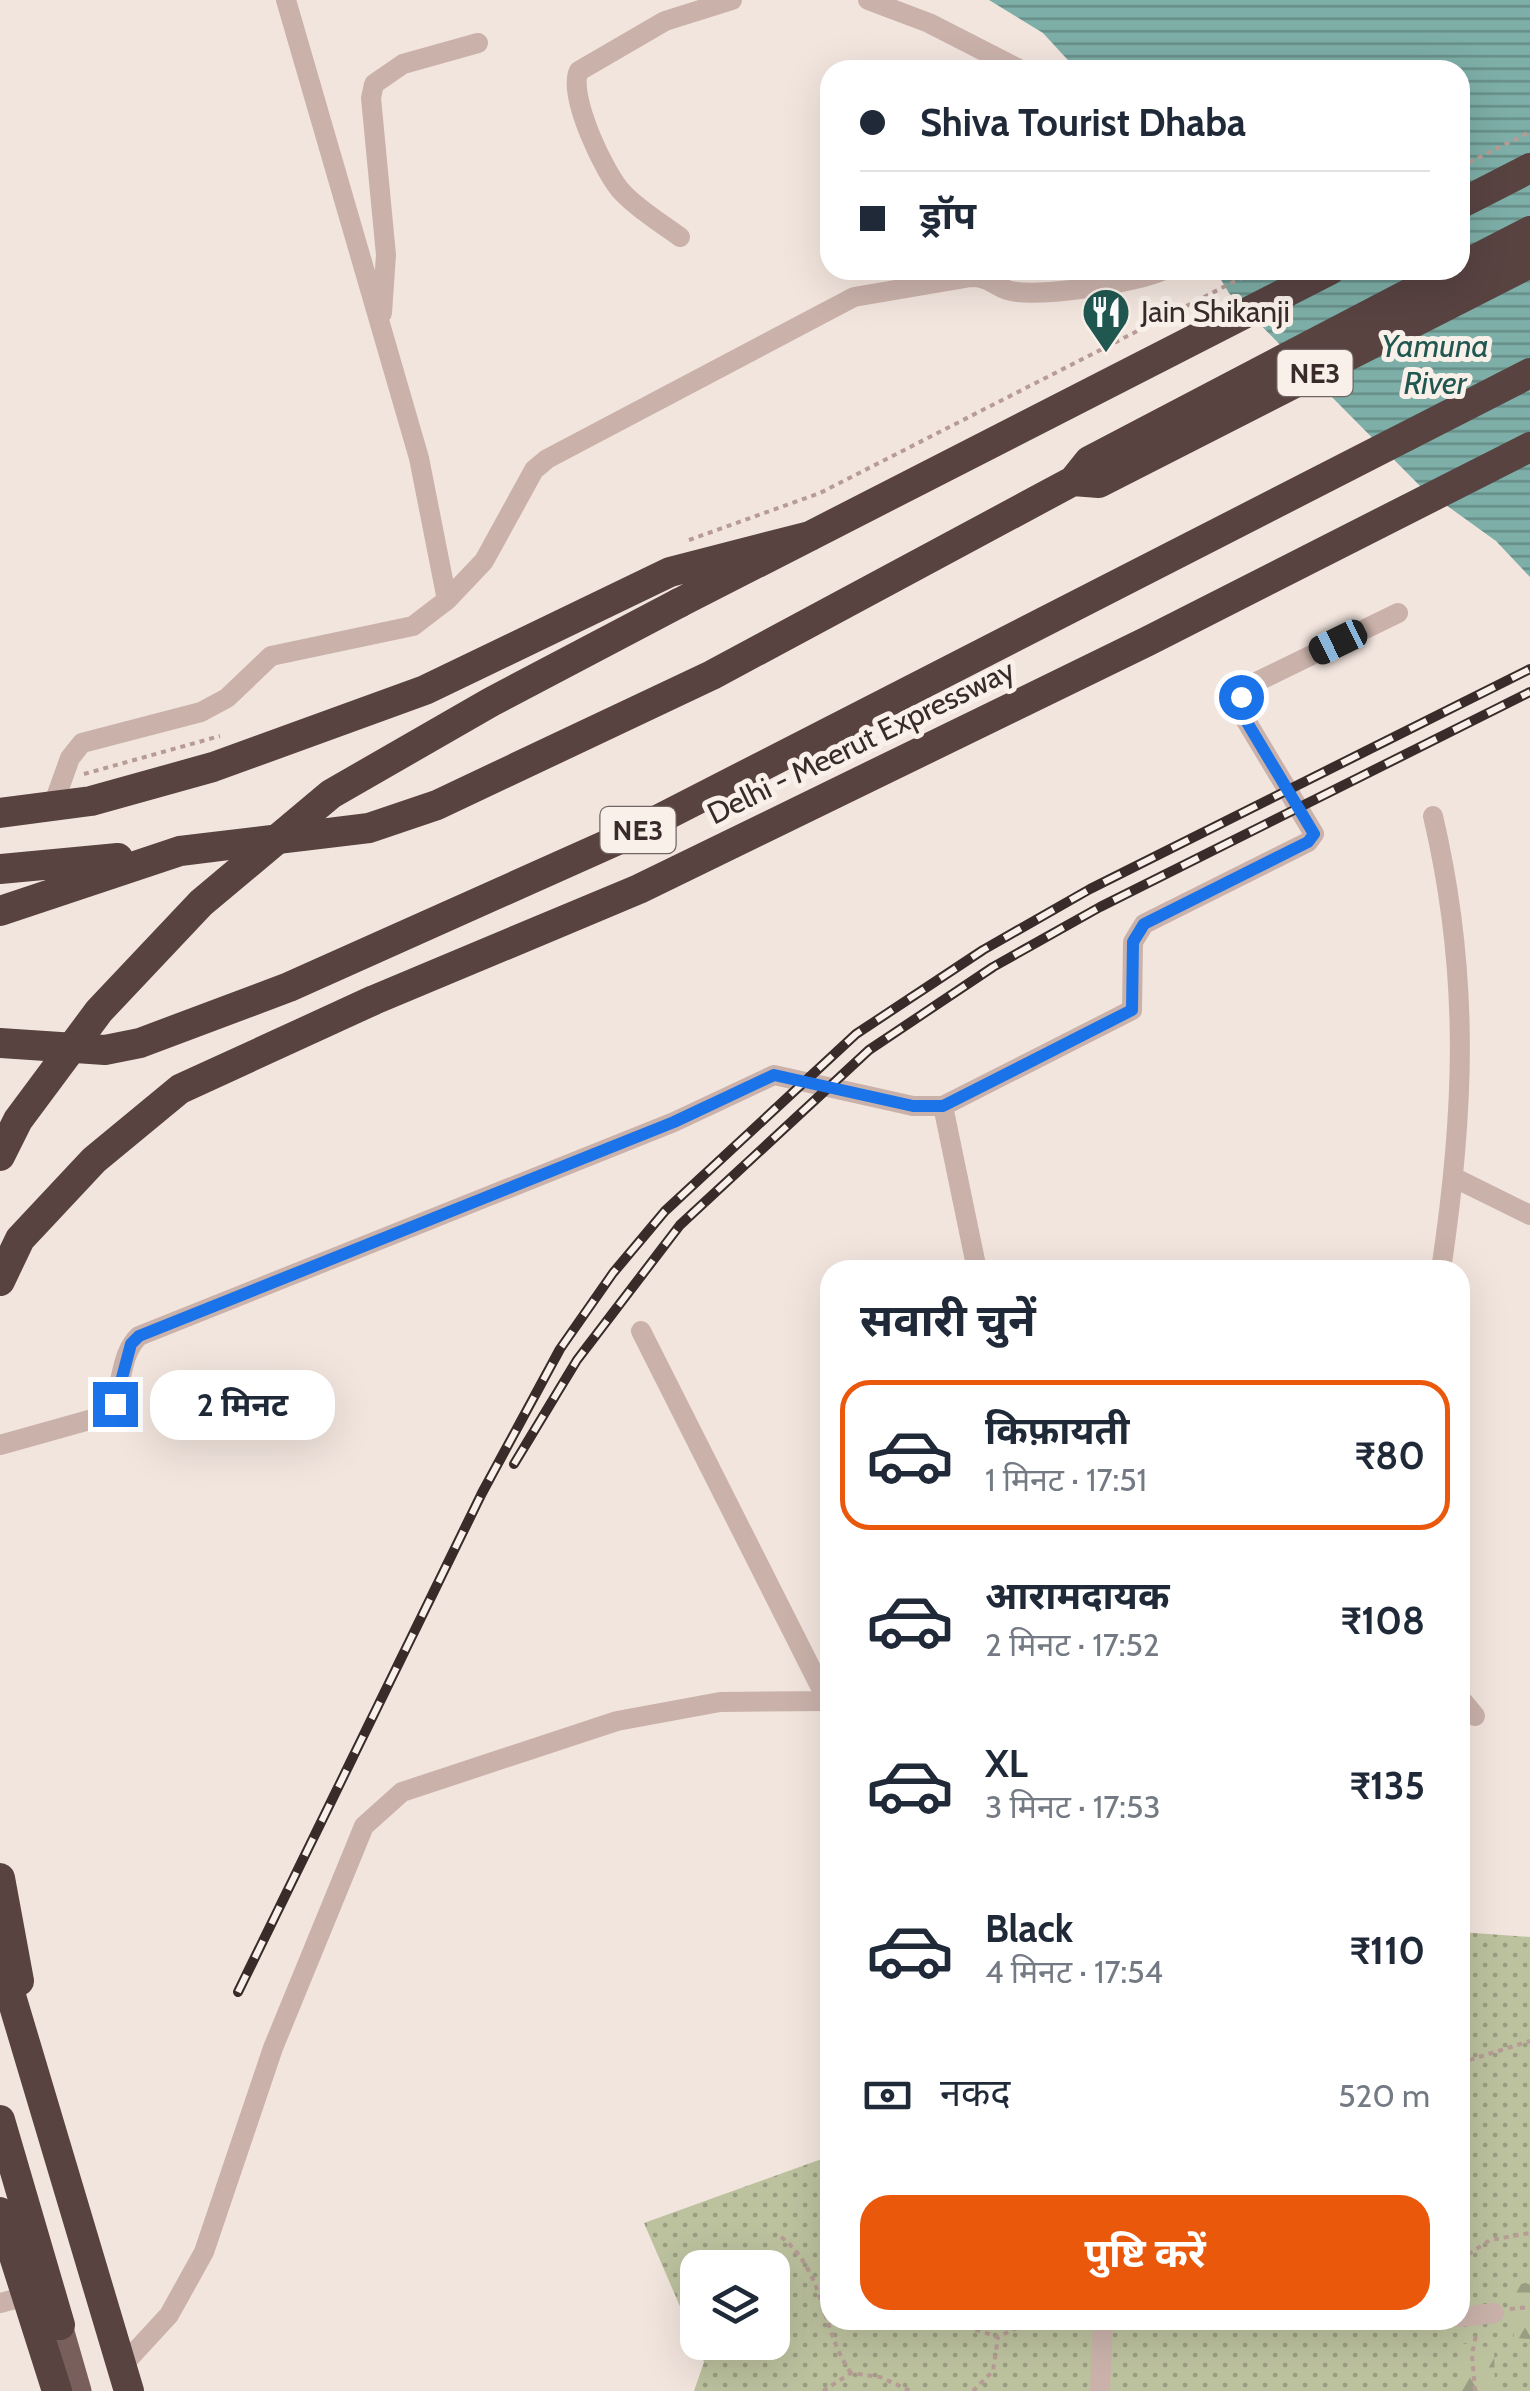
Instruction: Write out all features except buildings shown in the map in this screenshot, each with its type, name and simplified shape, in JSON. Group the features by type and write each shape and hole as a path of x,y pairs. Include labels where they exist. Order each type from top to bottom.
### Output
{"highway":[{"path":"1470,199 1530,168"},
{"name":"NE3","path":"1470,261 1530,231"},
{"name":"NE3","path":"1087,475 1530,263"},
{"path":"0,1156 18,1120 99,1011 202,903 332,794 491,702 679,603 1310,280"},
{"name":"NE3","path":"0,911 180,850 370,828 437,805 712,675 1087,475 1436,280"},
{"name":"Delhi - Meerut Expressway","path":"0,1043 105,1050 140,1043 289,987 622,838 1530,373"},
{"name":"Delhi - Meerut Expressway","path":"0,1281 20,1239 94,1160 180,1089 374,1000 639,889 1148,641 1530,447"},
{"path":"0,813 57,794 212,767 358,717 670,572 810,536"},
{"path":"0,869 180,850"},
{"path":"0,1878 40,2097"},
{"path":"0,1960 126,2379"},
{"path":"0,2120 60,2325"},
{"path":"0,2212 57,2391"}],"main road":[{"path":"60,2325 79,2391"}],"street":[{"path":"286,0 419,458 447,600"},
{"path":"680,237 617,186 576,101 574,81 580,71 649,29 732,0"},
{"path":"868,0 929,23 1001,60"},
{"path":"381,330 386,254 371,98 374,84 383,74 403,64 478,43"},
{"path":"57,794 70,758 82,743 201,712 226,698 271,656 413,626 447,600 484,561 531,475 547,459 854,296 953,280"},
{"path":"994,280 1012,290 1119,285 1134,280"},
{"path":"0,1445 106,1414 115,1404 131,1344 139,1336 640,1136 774,1075 913,1106 943,1106 1132,1010 1133,942 1144,924 1312,838 1314,831 1242,714 1241,697 1248,686 1398,613"},
{"path":"1433,816 1457,936 1462,1031 1455,1178 1443,1260"},
{"path":"943,1106 975,1260"},
{"path":"1455,1178 1530,1216"},
{"path":"641,1331 820,1685"},
{"path":"126,2379 169,2315 204,2252 273,2048 364,1826 378,1810 402,1792 450,1773 617,1721 720,1702 820,1701"},
{"path":"1470,1710 1475,1716"},
{"path":"0,2304 50,2290"},
{"path":"1470,2316 1494,2314"},
{"path":"1097,2330 1100,2391"}],"path":[{"path":"1470,162 1530,132"},
{"path":"676,545 820,493 1237,280"},
{"path":"57,794 231,733"},
{"path":"1470,2059 1530,2041"},
{"path":"1470,2253 1490,2240 1530,2232"},
{"path":"781,2237 812,2271 820,2297"},
{"path":"1475,2391 1472,2354 1476,2333 1494,2314 1530,2307"},
{"path":"830,2330 850,2373"},
{"path":"977,2330 998,2337 1012,2330"},
{"path":"972,2391 993,2371 998,2337"},
{"path":"823,2391 850,2373 880,2377 910,2391"}],"green space":[{"path":"1470,1933 1530,1937 1530,2391 694,2391 703,2360 790,2360 790,2250 680,2250 680,2306 644,2223 820,2160 820,2330 1470,2330"},
{"path":"1509,2284 1530,2284 1530,2339 1514,2338"},
{"path":"1460,2343 1494,2348 1495,2391 1459,2391"}],"water":[{"name":"Yamuna River","path":"989,0 1530,0 1530,577 1496,541 1421,487 1229,293 1221,280 1470,280 1470,60 1068,60 1043,33"}],"railway":[{"path":"238,1992 482,1493 560,1349 613,1273 665,1211 856,1034 983,950 1090,889 1530,669"},
{"path":"514,1464 577,1360 680,1225 869,1050 993,967 1100,907 1530,692"}],"place":[{"name":"Jain Shikanji","path":"1106,354"}],"route":[{"path":"115,1404 131,1344 139,1336 674,1122 774,1075 913,1106 943,1106 1132,1010 1133,942 1144,924 1308,842 1314,834 1242,714 1241,697"}]}
